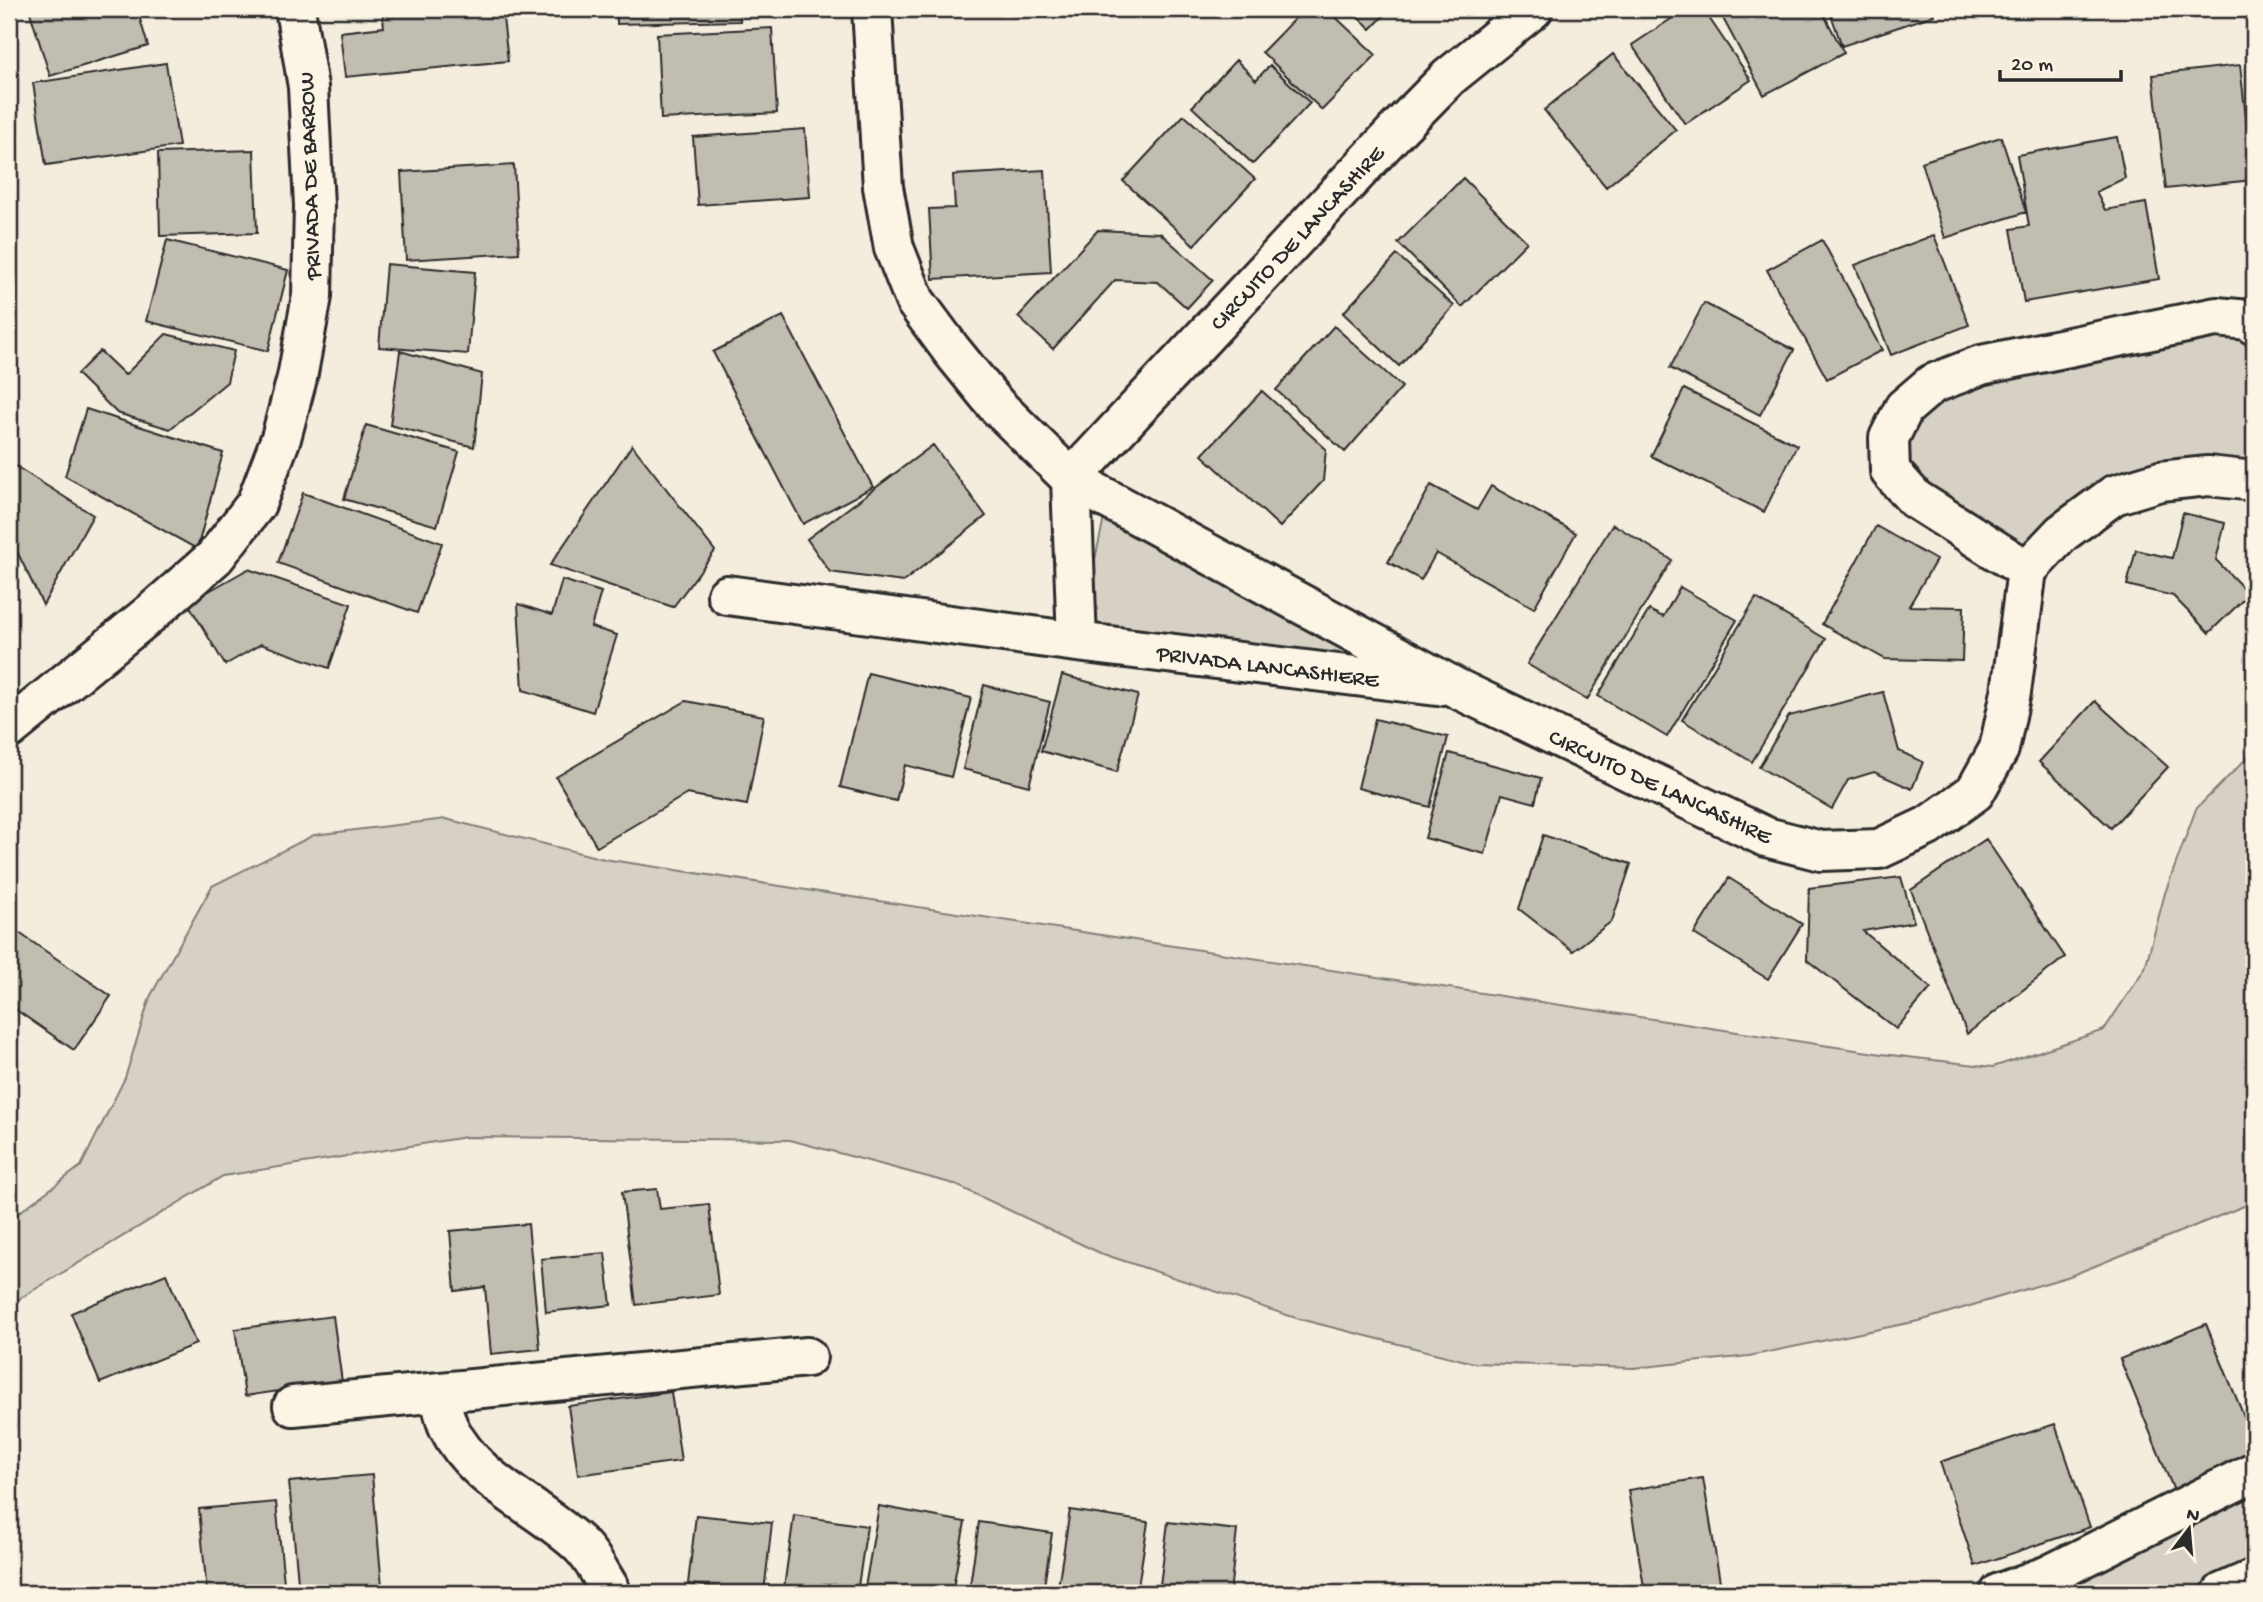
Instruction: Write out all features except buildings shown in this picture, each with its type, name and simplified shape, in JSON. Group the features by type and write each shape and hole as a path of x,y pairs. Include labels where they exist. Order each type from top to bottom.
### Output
{"street":[{"name":"PRIVADA DE BARROW","path":"9,729 151,614 215,557 256,504 281,438 297,378 312,296 314,206 308,87 295,9"},
{"name":"CIRCUITO DE LANCASHIRE","path":"872,9 883,187 894,248 915,301 951,351 996,405 1071,478 1458,689 1766,837 1821,852 1879,849 1928,826 1975,792 1999,749 2011,692 2027,570"},
{"name":"CIRCUITO DE LANCASHIRE","path":"1071,478 1404,122 1450,77 1533,9"},
{"path":"2253,478 2208,477 2160,481 2114,495 2062,534 2027,570 1914,499 1890,471 1889,438 1904,408 1932,384 1981,365 2216,317 2249,320 2254,325"},
{"path":"1071,478 1077,642"},
{"name":"PRIVADA LANCASHIERE","path":"727,595 1458,689"},
{"path":"293,1406 807,1357"},
{"path":"439,1392 448,1427 465,1455 490,1477 551,1520 583,1548 610,1593"},
{"path":"2000,1593 2049,1574 2254,1472"},
{"path":"2222,1593 2254,1579"}],"shaded area":[{"path":"2254,325 2254,471 2160,481 2027,570 1890,471 1932,384"},
{"path":"1106,509 1458,689 1077,642"},
{"path":"2254,751 2254,1202 2070,1276 1923,1320 1749,1356 1634,1368 1474,1363 1299,1319 1100,1253 954,1184 790,1140 466,1137 223,1176 9,1305 9,1220 81,1166 125,1078 150,997 212,886 314,835 446,819 604,859 1882,1054 1993,1067 2104,1030 2145,968 2165,893 2196,809"},
{"path":"2254,1472 2254,1579 2222,1593 2000,1593"}]}
